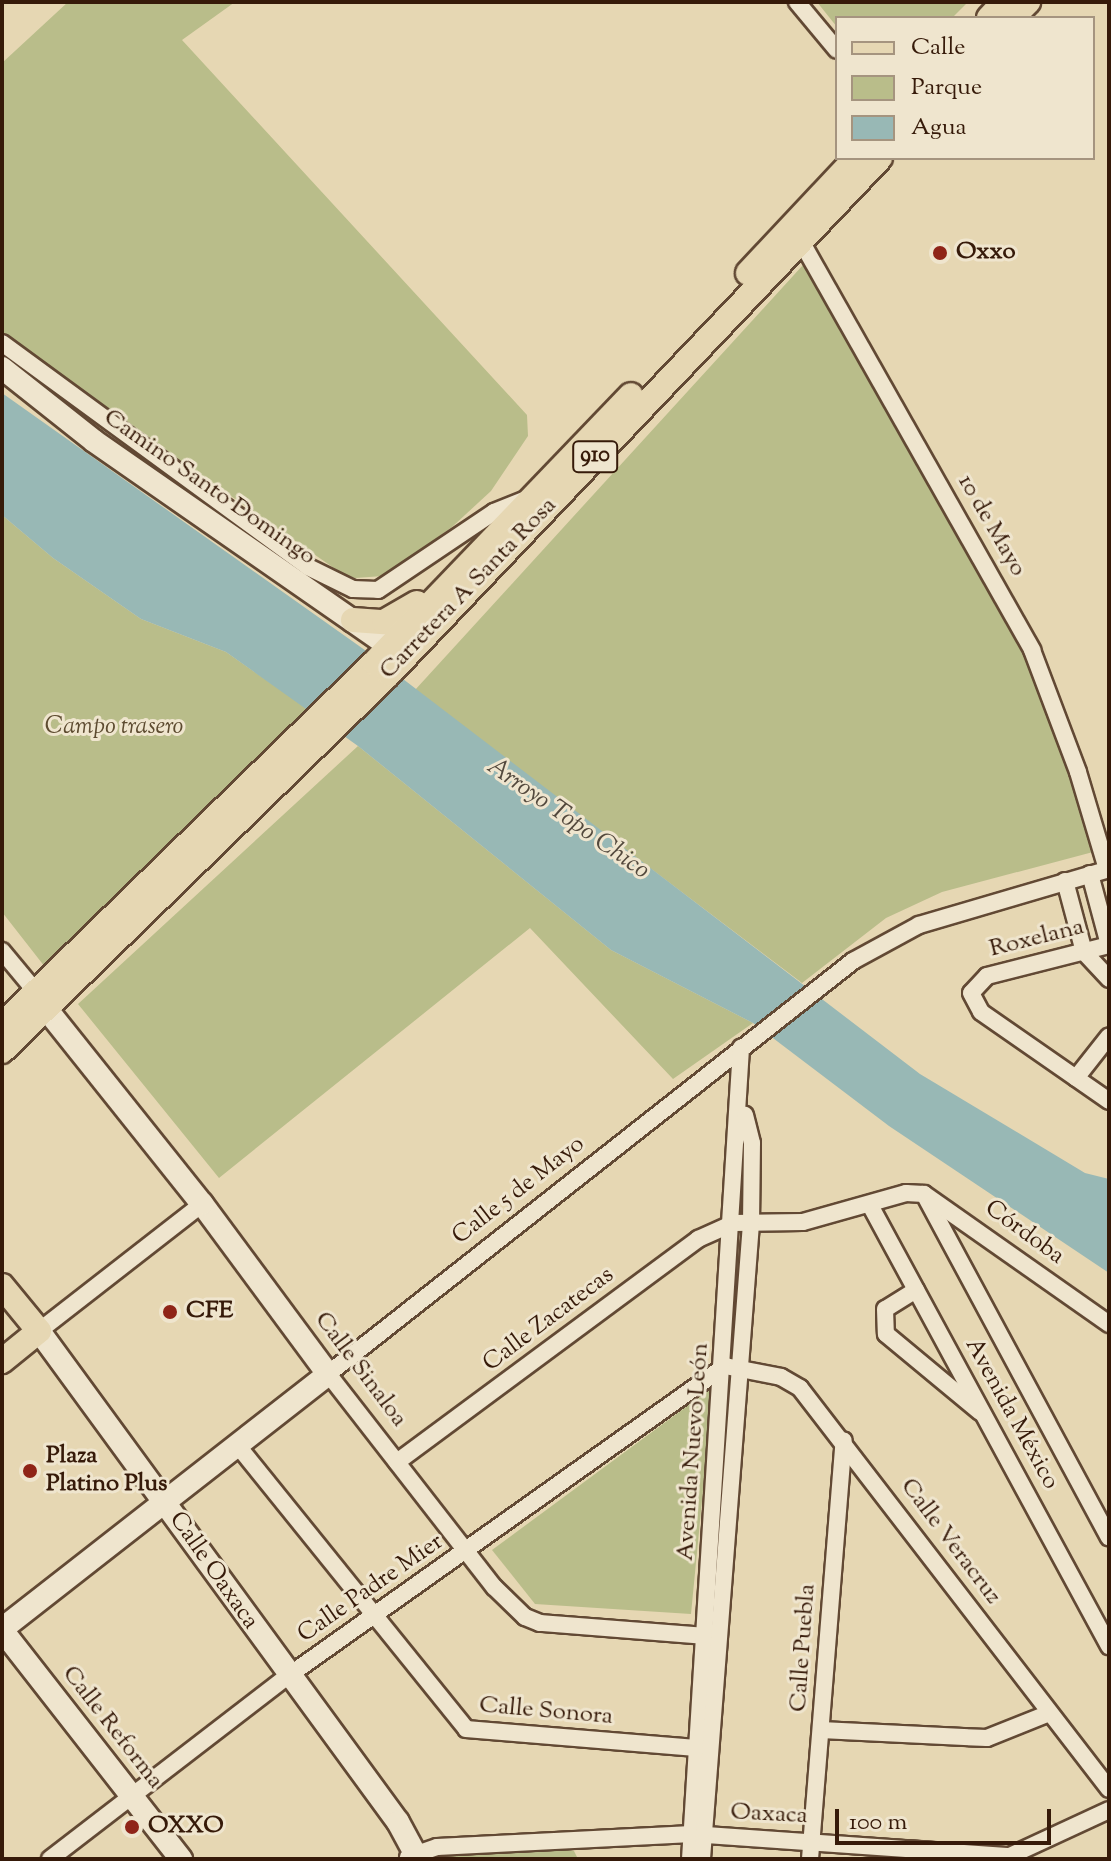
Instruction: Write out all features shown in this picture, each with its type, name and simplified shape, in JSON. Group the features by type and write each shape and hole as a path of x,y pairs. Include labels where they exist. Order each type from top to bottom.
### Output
{"main road":[{"name":"Carretera A Santa Rosa","path":"40,999 314,736 796,234 854,160"},
{"name":"Carretera A Santa Rosa","path":"384,661 468,563 531,498 796,234 878,160"},
{"path":"353,620 399,617 448,573 468,563"},
{"name":"910","path":"2,1025 40,999"},
{"name":"910","path":"2,1051 40,999"},
{"name":"Calle Oaxaca","path":"2,1286 39,1331"},
{"path":"2,1361 39,1331"}],"street":[{"path":"797,2 835,48"},
{"name":"10 de Mayo","path":"796,234 1032,650 1078,772 1108,869"},
{"path":"2,343 308,567 353,589 378,590 494,512 531,498"},
{"name":"Camino Santo Domingo","path":"2,368 94,441 353,620 384,661"},
{"name":"Calle 5 de Mayo","path":"2,1630 853,961 919,925 1108,869"},
{"path":"1090,874 1109,945"},
{"path":"1065,881 1084,952 1109,979"},
{"name":"Roxelana","path":"1109,945 987,976 971,993 981,1012 1109,1101"},
{"path":"2,951 40,999"},
{"name":"Calle Sinaloa","path":"40,999 202,1204 328,1374 506,1602 534,1622 711,1634"},
{"path":"1076,1078 1109,1036"},
{"name":"Avenida Nuevo León","path":"690,1859 698,1835 742,1223 741,1048"},
{"path":"742,1223 803,1222 906,1193 924,1194"},
{"name":"Córdoba","path":"924,1194 1109,1324"},
{"name":"Avenida México","path":"924,1194 1109,1537"},
{"path":"39,1331 202,1204"},
{"name":"Avenida México","path":"870,1205 1109,1646"},
{"name":"Calle Zacatecas","path":"397,1462 698,1239 742,1223"},
{"path":"916,1290 885,1309 886,1334 985,1416"},
{"name":"Calle Oaxaca","path":"39,1331 288,1676 413,1857"},
{"path":"309,1388 316,1371 312,1350"},
{"name":"Calle Veracruz","path":"731,1367 781,1377 800,1388 844,1440 1047,1714 1109,1789"},
{"name":"Calle Padre Mier","path":"50,1859 288,1676 731,1367"},
{"name":"Calle Puebla","path":"810,1859 844,1440"},
{"name":"Calle Sonora","path":"238,1446 466,1729 704,1748"},
{"name":"Calle Reforma","path":"2,1630 181,1859"},
{"path":"821,1730 987,1738 1047,1714"},
{"name":"Oaxaca","path":"413,1857 698,1835 812,1841 920,1854 1010,1857 1109,1810"},
{"path":"698,1835 702,1859"}],"green space":[{"path":"68,2 235,2 182,40 527,415 528,436 491,491 452,527 383,576 355,578 341,573 2,336 2,63"},
{"path":"817,2 968,2 954,16 835,16 835,24"},
{"path":"803,265 1033,664 1093,852 942,892 886,918 802,983 415,690"},
{"name":"Campo trasero","path":"2,515 53,558 141,619 226,652 309,710 45,967 2,912"},
{"path":"358,746 611,950 753,1023 673,1079 530,928 219,1178 78,1004"},
{"path":"713,1387 691,1614 535,1604 492,1550"},
{"path":"438,1851 574,1851 578,1859 431,1857"}],"water":[{"name":"Arroyo Topo Chico","path":"2,393 369,653 920,1074 1085,1173 1109,1179 1109,1273 889,1126 753,1023 611,950 358,746 226,652 141,619 53,558 2,515"}],"place":[{"name":"Oxxo","path":"940,253"},
{"name":"CFE","path":"170,1312"},
{"name":"Plaza Platino Plus","path":"30,1471"},
{"name":"OXXO","path":"132,1827"}]}
